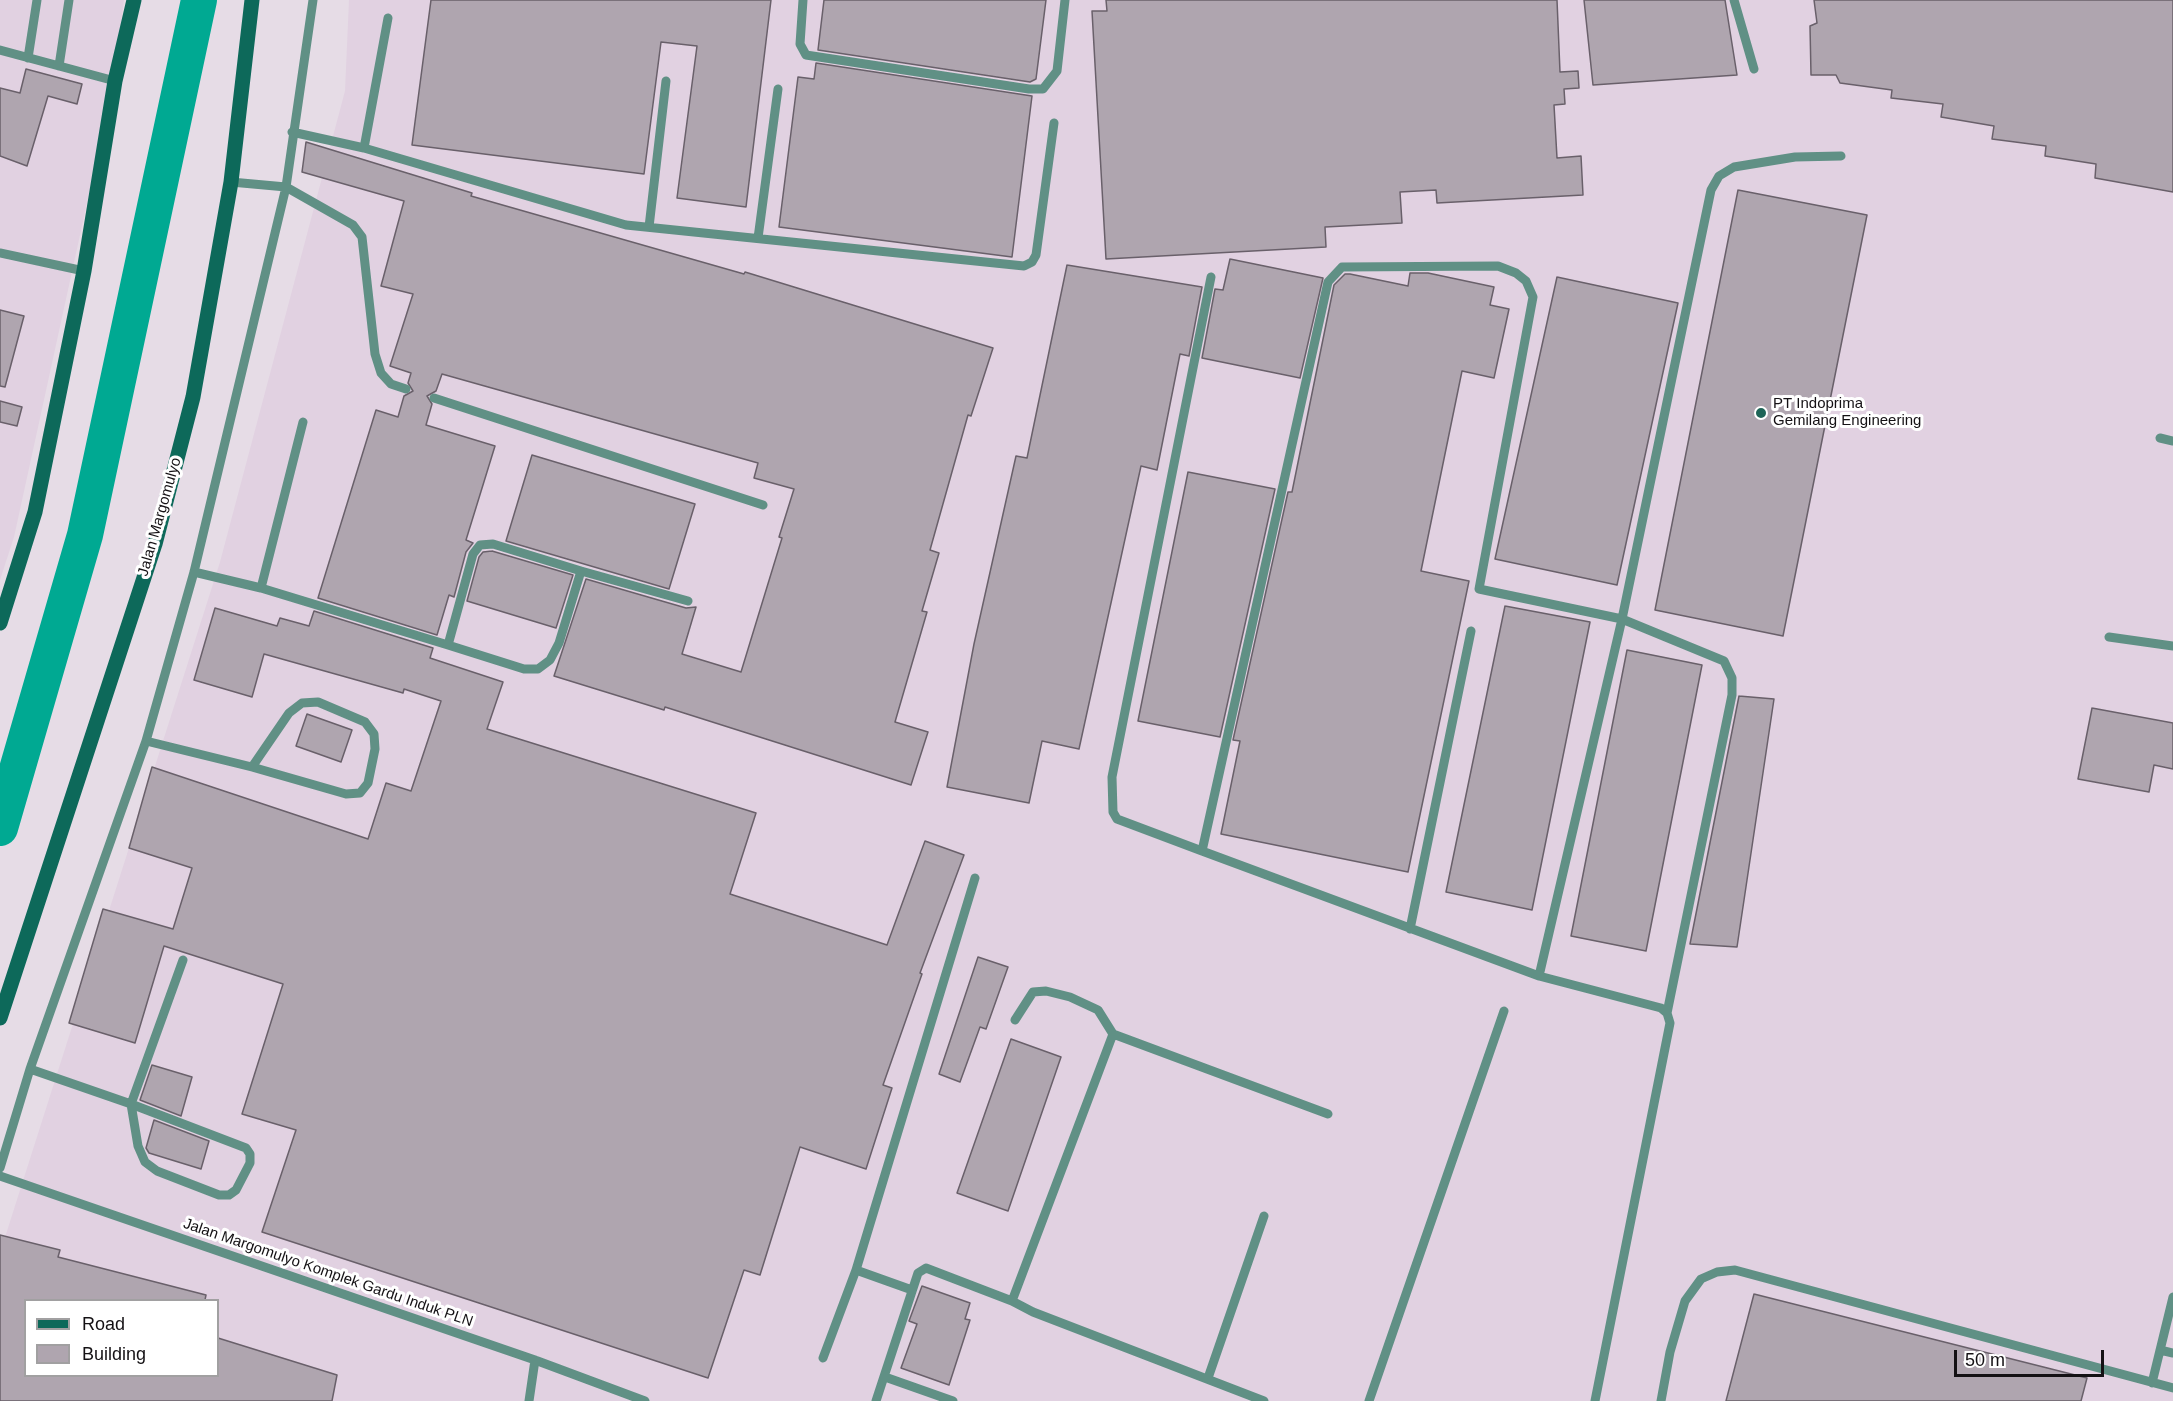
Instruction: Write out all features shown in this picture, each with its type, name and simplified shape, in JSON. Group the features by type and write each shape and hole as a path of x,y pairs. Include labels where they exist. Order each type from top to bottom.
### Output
{"main road":[{"path":"1,620 35,512 84,271 115,81 136,2"},
{"name":"Jalan Margomulyo","path":"0,1018 154,544 193,397 231,182 250,3"}],"lane":[{"path":"28,58 37,0"},
{"path":"59,66 69,0"},
{"path":"0,1168 30,1070 146,741 194,572 286,187 292,132 313,0"},
{"path":"803,0 800,44 806,55 1029,89 1043,89 1057,71 1065,0"},
{"path":"1734,0 1754,69"},
{"path":"364,148 388,18"},
{"path":"0,50 115,81"},
{"path":"649,228 666,81"},
{"path":"758,238 778,89"},
{"path":"292,132 364,148 626,225 1024,266 1032,262 1036,255 1054,123"},
{"path":"1539,976 1622,619 1711,190 1719,176 1734,167 1795,157 1841,156"},
{"path":"231,182 286,187 352,225 362,237 375,354 381,373 391,384 406,389"},
{"path":"0,253 84,271"},
{"path":"1202,851 1328,282 1342,267 1498,266 1516,273 1526,281 1533,297 1479,589 1622,619 1724,661 1732,678 1732,695 1667,1013 1670,1032 1595,1401"},
{"path":"1211,277 1112,777 1113,812 1117,819 1539,976 1661,1008 1667,1013"},
{"path":"434,398 763,505"},
{"path":"261,588 303,422"},
{"path":"2160,438 2173,441"},
{"path":"448,645 473,554 480,545 493,544 688,602"},
{"path":"194,572 261,588 524,669 538,669 550,660 559,643 581,571"},
{"path":"1410,929 1471,631"},
{"path":"2109,637 2173,646"},
{"path":"146,741 252,767 346,794 360,793 368,783 375,749 374,734 366,722 318,702 302,703 289,713 252,767"},
{"path":"823,1358 856,1270 975,878"},
{"path":"30,1070 131,1104 246,1148 250,1155 250,1163 236,1190 229,1195 219,1195 157,1171 145,1162 138,1146 131,1104 183,960"},
{"path":"1015,1020 1034,992 1046,991 1070,997 1098,1010 1113,1034 1328,1114"},
{"path":"1369,1401 1504,1011"},
{"path":"1012,1301 1113,1034"},
{"name":"Jalan Margomulyo Komplek Gardu Induk PLN","path":"0,1176 535,1360 645,1401"},
{"path":"1208,1378 1264,1216"},
{"path":"876,1401 918,1273 926,1268 1264,1401"},
{"path":"856,1270 912,1290"},
{"path":"1661,1401 1670,1352 1685,1301 1701,1279 1717,1272 1735,1270 2173,1388"},
{"path":"2151,1383 2173,1297"},
{"path":"2160,1350 2173,1353"},
{"path":"529,1401 535,1360"},
{"path":"885,1377 954,1401"},
{"path":"1232,1401 1236,1391"}],"shaded area":[{"path":"0,0 124,0 113,84 14,537 0,580"},
{"path":"349,0 2173,0 2173,1401 0,1401 0,1253 220,562 345,91"}],"building":[{"path":"431,0 771,0 746,207 677,198 697,46 661,42 644,174 412,145"},
{"path":"824,0 1046,0 1036,79 1030,82 818,50"},
{"path":"1106,0 1557,0 1560,72 1578,71 1579,88 1564,89 1565,104 1554,105 1557,158 1581,156 1583,195 1437,203 1436,190 1400,192 1402,223 1325,227 1326,247 1106,259 1092,11 1107,11"},
{"path":"1584,0 1725,0 1737,75 1593,85"},
{"path":"1814,0 2173,0 2173,192 2095,178 2096,164 2045,156 2046,146 1992,139 1994,126 1941,117 1943,104 1891,98 1892,90 1840,83 1836,75 1811,75 1810,26 1817,23"},
{"path":"816,63 1032,96 1012,257 779,227 798,77 814,79"},
{"path":"26,69 82,84 77,104 48,96 27,166 0,156 0,88 20,93"},
{"path":"306,142 472,193 471,196 744,274 745,272 993,348 971,416 968,415 930,550 939,553 922,611 927,612 895,722 928,732 911,785 665,707 664,710 554,676 586,579 686,608 696,607 682,654 741,672 782,538 779,537 794,489 754,478 758,463 442,374 436,391 427,396 432,404 426,425 495,446 466,540 473,543 466,552 454,597 449,595 437,635 318,598 376,410 398,417 404,396 413,391 408,383 411,373 390,366 413,294 381,286 404,201 302,172"},
{"name":"PT Indoprima Gemilang Engineering","path":"1738,190 1867,215 1783,636 1655,610"},
{"path":"1230,259 1323,278 1300,378 1202,358 1215,289 1223,290"},
{"path":"1067,265 1202,287 1189,356 1180,354 1157,470 1141,466 1079,749 1042,741 1029,803 947,787 974,644 1016,456 1027,458"},
{"path":"1410,273 1428,273 1494,287 1490,305 1509,309 1494,378 1462,371 1421,571 1469,581 1408,872 1221,834 1240,741 1233,740 1288,492 1292,492 1334,285 1345,274 1350,274 1408,286"},
{"path":"1557,277 1678,303 1617,585 1495,559"},
{"path":"0,310 24,316 5,387 0,386"},
{"path":"0,401 22,407 17,426 0,422"},
{"path":"532,455 695,504 669,589 506,541"},
{"path":"1188,472 1275,489 1220,737 1138,721"},
{"path":"492,551 573,575 556,628 467,601 479,557 483,552"},
{"path":"1505,606 1590,622 1532,910 1446,892"},
{"path":"215,608 277,626 280,618 309,626 314,611 433,648 430,658 503,682 487,729 756,813 730,894 887,945 925,841 964,855 920,973 922,974 883,1085 892,1088 866,1169 800,1147 760,1275 744,1270 708,1378 262,1232 296,1130 242,1114 283,984 164,946 135,1043 69,1023 103,909 173,929 192,868 129,848 152,767 368,839 386,783 411,791 441,701 404,689 403,693 264,654 252,697 194,680"},
{"path":"1627,650 1702,665 1646,951 1571,936"},
{"path":"1739,696 1774,699 1737,947 1690,944"},
{"path":"2092,708 2173,723 2173,769 2154,765 2149,792 2078,779"},
{"path":"307,714 352,730 341,762 296,746"},
{"path":"978,957 1008,967 986,1029 980,1027 960,1082 939,1074"},
{"path":"1011,1039 1061,1057 1008,1211 957,1193"},
{"path":"152,1065 192,1077 181,1116 140,1100"},
{"path":"154,1120 209,1141 201,1169 149,1153 146,1148"},
{"path":"0,1235 60,1250 58,1257 206,1295 205,1299 24,1299 24,1377 219,1377 219,1338 337,1375 332,1401 0,1401"},
{"path":"922,1286 970,1303 965,1319 970,1320 949,1385 901,1368 917,1324 909,1321"},
{"path":"1754,1294 2087,1378 2081,1401 1726,1401"}],"waterway":[{"path":"0,828 85,535 199,0"}],"place":[{"name":"PT Indoprima Gemilang Engineering","path":"1761,413"}]}
